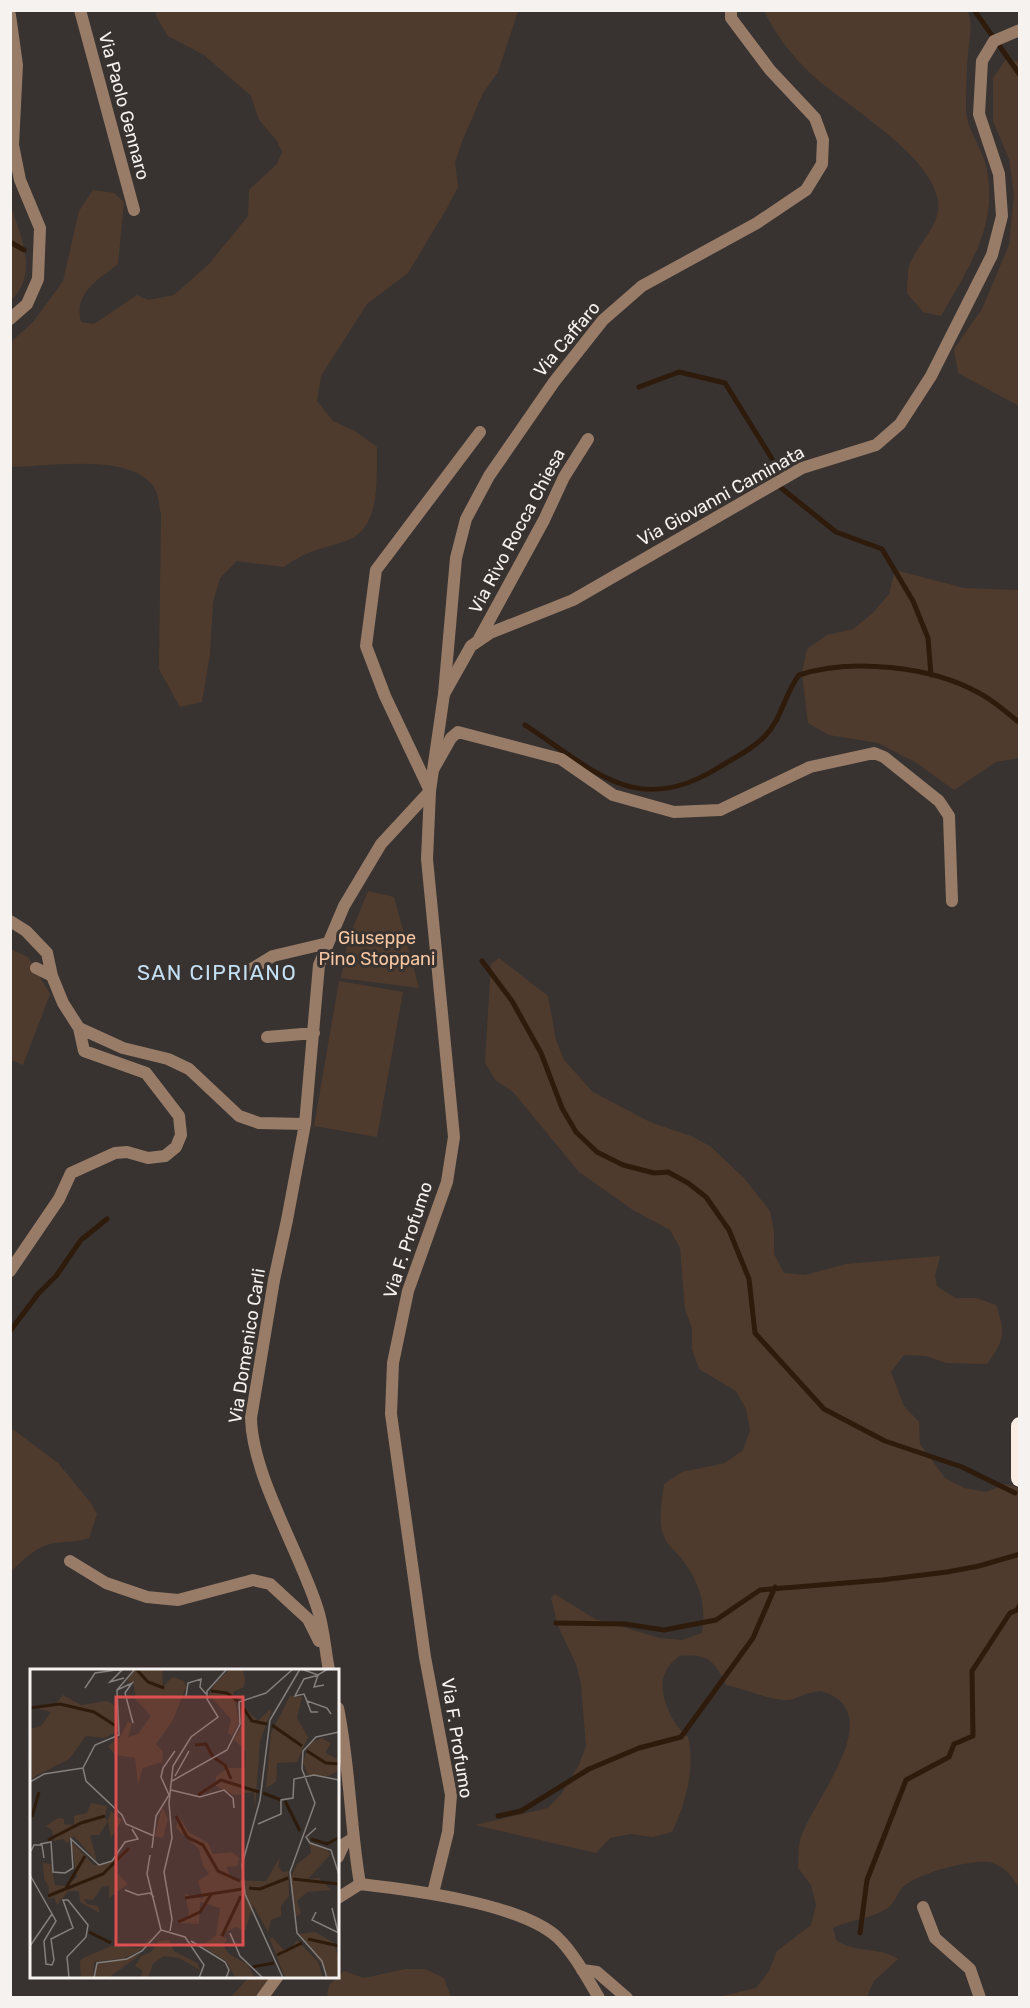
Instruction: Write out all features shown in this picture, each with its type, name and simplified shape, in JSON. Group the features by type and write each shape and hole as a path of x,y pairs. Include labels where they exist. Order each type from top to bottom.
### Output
{"highway":[{"path":"1020,1426 1020,1478"}],"street":[{"name":"Via Paolo Gennaro","path":"80,10 134,210"},
{"name":"Via Caffaro","path":"429,808 444,694 456,558 466,519 489,476 554,382 603,320 642,286 757,224 806,190 822,164 823,140 815,118 770,70 732,18 731,10"},
{"path":"10,15 17,65 13,145 20,180 40,228 38,279 27,304 10,319"},
{"name":"Via Giovanni Caminata","path":"444,694 471,646 479,640 503,626 573,600 802,468 876,445 900,424 930,376 992,255 1002,216 999,174 979,114 982,61 994,41 1020,30"},
{"path":"430,791 385,696 366,646 376,570 480,432"},
{"name":"Via Rivo Rocca Chiesa","path":"479,640 544,520 564,477 588,439"},
{"path":"433,769 451,738 458,732 561,759 613,795 674,812 720,810 810,767 874,753 884,757 939,801 949,816 952,901"},
{"name":"Via Domenico Carli","path":"328,1665 318,1610 266,1480 251,1434 251,1418 274,1280 305,1124 319,965 344,906 381,844 430,791"},
{"name":"Via F. Profumo","path":"429,808 427,859 454,1137 447,1182 408,1291 393,1363 391,1414 425,1657 451,1795 448,1832 434,1893"},
{"path":"10,921 26,931 47,953 52,976 63,1003 79,1028 84,1051 146,1073 179,1116 181,1135 176,1147 165,1156 148,1158 127,1152 115,1154 71,1173 59,1199 10,1271"},
{"path":"250,970 273,956 328,943"},
{"path":"36,968 52,976"},
{"path":"79,1028 123,1048 168,1059 189,1069 239,1116 259,1123 305,1124"},
{"path":"267,1037 314,1033"},
{"path":"70,1561 106,1583 147,1597 178,1600 253,1580 270,1584 308,1619 328,1665"},
{"path":"339,1714 352,1839 360,1884"},
{"path":"339,1855 344,1844 352,1839"},
{"path":"339,1897 360,1884 434,1893 525,1917 557,1937 582,1970 599,1998"},
{"path":"923,1907 936,1938 970,1969 980,1998"},
{"path":"582,1970 597,1972 627,1998"},
{"path":"262,1998 277,1978"}],"green space":[{"path":"156,11 518,11 498,72 483,93 463,139 455,162 458,187 447,208 408,273 367,304 321,376 317,401 333,421 355,431 377,447 375,500 367,524 348,540 308,553 284,567 237,561 220,578 213,602 210,654 202,702 180,707 159,669 161,514 156,491 146,478 130,470 111,466 67,464 10,467 11,342 34,321 63,281 79,211 93,190 114,193 124,202 118,264 89,288 81,303 79,312 81,322 94,324 137,295 148,300 174,295 209,264 248,216 249,190 277,164 282,152 277,141 259,120 251,96 204,55 168,36 156,16"},
{"path":"764,11 968,11 970,28 966,111 985,162 989,184 989,204 985,224 971,262 941,316 923,312 907,293 909,266 933,226 938,209 938,200 931,182 919,164 903,147 803,66 784,44"},
{"path":"1006,59 1020,62 1019,406 958,373 954,349 982,309 1009,245 1014,195 1009,159 993,121 993,78"},
{"path":"11,207 23,243 26,267 19,290 11,300"},
{"path":"895,570 964,588 1019,590 1019,758 996,762 954,790 915,762 878,743 829,735 808,723 802,673 807,649 827,635 853,629 873,613 889,594"},
{"name":"Giuseppe Pino Stoppani","path":"368,891 394,897 419,988 341,978 348,940"},
{"path":"10,949 28,957 50,994 23,1065 11,1060"},
{"path":"499,958 548,996 556,1040 564,1060 593,1092 650,1122 691,1136 710,1146 744,1178 770,1211 774,1232 774,1254 784,1273 805,1275 846,1264 940,1256 935,1276 937,1286 955,1298 976,1298 996,1305 1002,1336 987,1364 946,1363 926,1356 904,1355 891,1372 904,1406 919,1422 920,1444 945,1478 964,1488 986,1492 1005,1484 1019,1488 1019,1888 1009,1873 1002,1868 993,1863 973,1862 919,1877 902,1888 891,1905 883,1911 833,1928 836,1940 843,1944 891,1955 898,1959 874,1981 867,1997 718,1997 756,1988 769,1971 777,1951 811,1925 816,1905 811,1885 798,1868 799,1844 806,1825 840,1762 848,1741 850,1721 844,1705 827,1693 816,1691 788,1700 769,1697 726,1685 718,1669 703,1657 679,1656 667,1669 663,1687 671,1716 688,1737 690,1774 685,1797 672,1832 652,1837 631,1834 610,1838 596,1853 475,1825 548,1808 561,1794 579,1765 586,1746 581,1684 576,1664 558,1626 551,1598 555,1594 595,1619 660,1638 682,1640 702,1633 702,1602 697,1584 687,1566 666,1541 661,1526 664,1484 682,1472 725,1463 743,1450 750,1430 746,1409 736,1391 699,1369 692,1349 692,1328 685,1309 680,1248 670,1230 633,1210 579,1172 513,1092 495,1080 485,1062 491,964"},
{"path":"339,981 403,992 377,1137 314,1126"},
{"path":"10,1427 58,1463 91,1503 97,1514 89,1538 39,1548 11,1571"},
{"path":"405,1969 425,1969 444,1978 451,1997 327,1997 329,1985 344,1971 364,1978"},
{"path":"248,1978 270,1978 255,1997 230,1998"}],"waterway":[{"path":"974,10 1020,75"},
{"path":"10,242 24,250"},
{"path":"639,387 679,372 725,383 774,462 780,487 836,532 882,549 913,601 928,638 931,675"},
{"path":"525,725 595,772 617,783 640,789 665,789 691,782 756,744 771,728 799,675 820,670 866,666 938,676 984,696 1020,723"},
{"path":"482,961 512,1001 541,1053 562,1108 576,1132 597,1152 623,1165 654,1173 668,1172 688,1183 706,1197 729,1230 749,1279 755,1333 824,1409 885,1441 962,1467 1015,1493"},
{"path":"10,1331 38,1294 56,1276 81,1240 107,1219"},
{"path":"556,1623 625,1624 664,1630 716,1620 760,1590 947,1572 979,1566 1020,1554"},
{"path":"498,1816 521,1811 589,1769 639,1748 681,1737 753,1638 775,1587"},
{"path":"860,1933 867,1880 906,1780 949,1757 954,1744 973,1736 972,1671 1010,1613 1017,1610 1020,1605"}],"district":[{"name":"SAN CIPRIANO","path":"217,973"}]}
